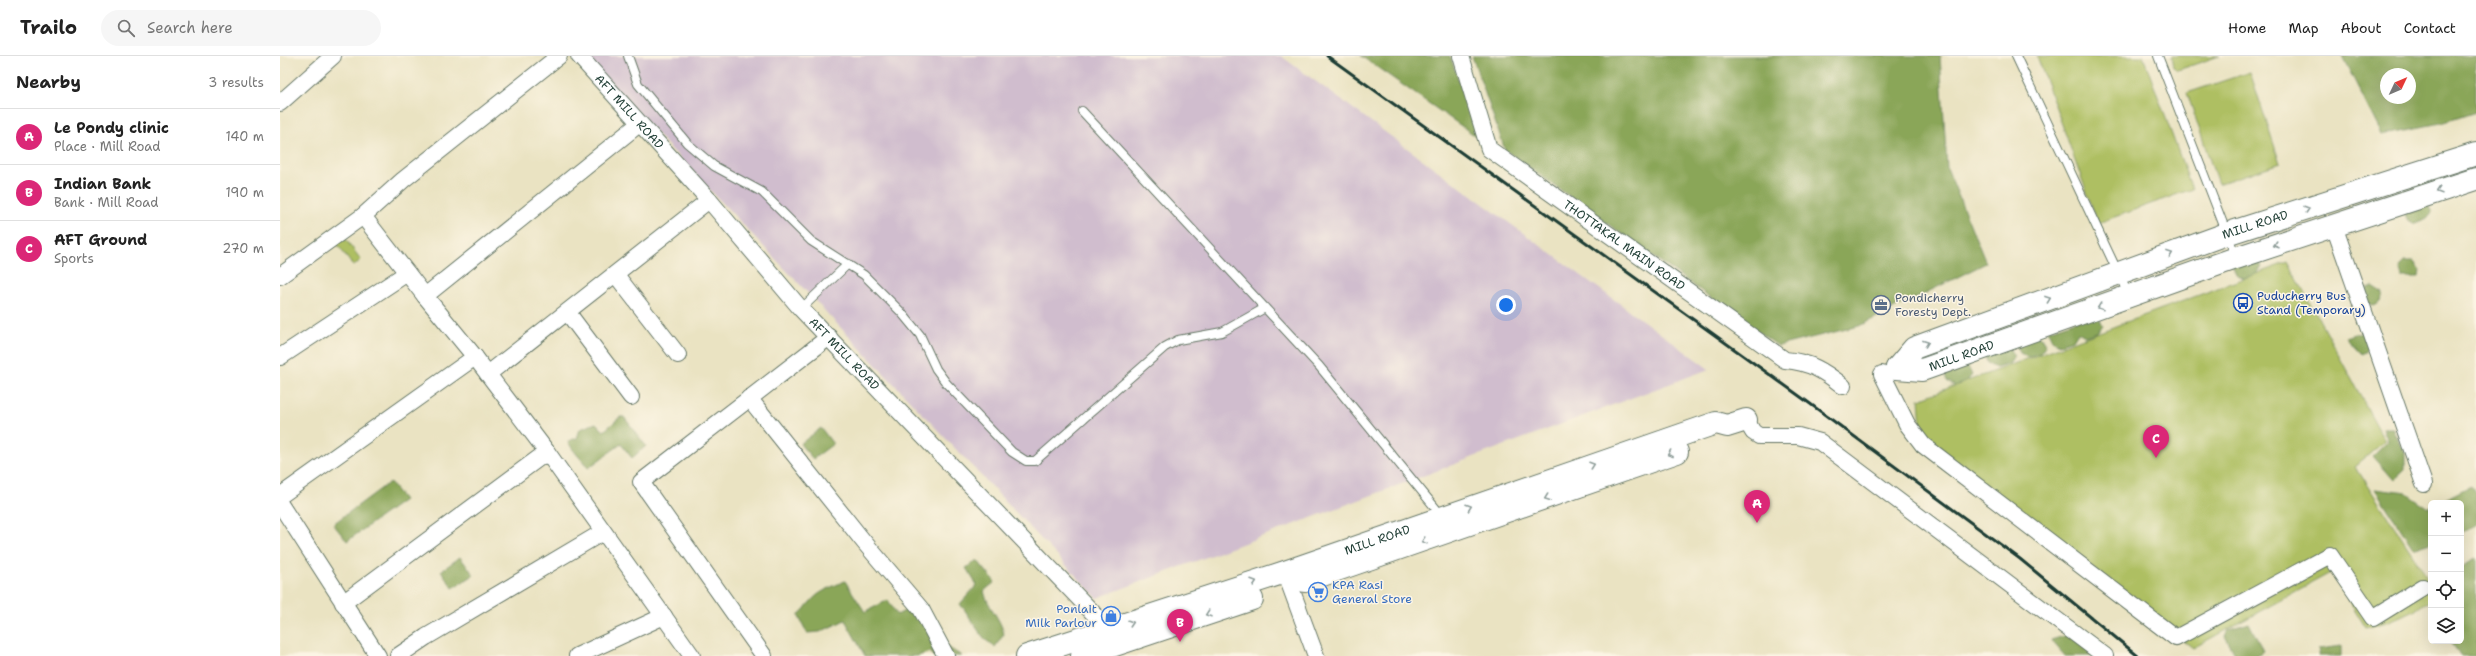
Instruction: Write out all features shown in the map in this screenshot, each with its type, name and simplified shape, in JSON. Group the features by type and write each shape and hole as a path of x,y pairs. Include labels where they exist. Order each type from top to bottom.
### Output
{"main road":[{"name":"MILL ROAD","path":"2476,154 2226,234 1914,348 1898,368 1922,370 2236,258 2476,179"},
{"name":"MILL ROAD","path":"1082,656 1102,647 1288,579 1448,524 1716,423 1737,423"},
{"name":"MILL ROAD","path":"1027,656 1102,647"}],"street":[{"path":"283,94 333,56"},
{"path":"280,276 363,216 403,180 559,56"},
{"name":"AFT MILL ROAD","path":"579,56 709,200 801,309 1096,616 1102,647"},
{"name":"THOTTAKAL MAIN ROAD","path":"1461,56 1489,149 1785,360 1803,361 1820,368 1843,386"},
{"path":"425,296 639,124"},
{"path":"488,374 568,313 709,200"},
{"path":"363,216 406,273 475,357 547,452 692,656"},
{"path":"2334,226 2424,484"},
{"path":"280,357 406,273"},
{"path":"616,275 678,355"},
{"path":"568,313 631,397"},
{"path":"764,656 641,482 829,337"},
{"path":"280,496 475,357"},
{"path":"1882,374 1907,424 1923,445 2176,638 2330,555 2373,618 2423,587"},
{"path":"749,398 864,542 920,609 946,656"},
{"path":"1737,423 1759,436 1798,436 1820,442 2105,656"},
{"path":"343,603 547,452"},
{"path":"280,504 378,656"},
{"path":"398,656 426,637 603,532"},
{"path":"1288,579 1316,656"},
{"path":"577,656 664,616"}],"lane":[{"path":"628,56 638,84 687,142 714,166 762,192 811,241 864,275 902,312 920,335 936,369 947,384 1012,452 1026,461 1034,461 1165,347 1178,340 1222,332 1265,308"},
{"path":"2016,56 2129,297"},
{"path":"2158,56 2236,258"},
{"path":"1082,111 1319,366 1448,524"},
{"path":"801,309 848,264"}],"shaded area":[{"path":"583,56 1281,56 1709,369 1097,598"}],"green space":[{"path":"1361,56 1450,56 1480,139"},
{"path":"1472,56 1940,56 1947,168 1986,263 1859,326 1778,346 1505,150"},
{"path":"2037,56 2143,56 2192,189 2098,223"},
{"path":"2171,56 2219,56 2178,70 2173,67"},
{"path":"2342,56 2476,56 2476,112 2445,122 2382,135"},
{"path":"2250,72 2280,163 2218,184 2187,93"},
{"path":"2426,201 2432,213 2427,219 2415,224 2407,219 2403,209"},
{"path":"342,234 361,260 353,266 335,241"},
{"path":"2255,256 2262,267 2256,274 2244,278 2236,274 2232,264"},
{"path":"2288,262 2385,441 2355,466 2428,578 2428,603 2390,621 2366,628 2332,572 2193,648 1937,450 1921,427 1919,399"},
{"path":"2404,262 2414,262 2420,270 2419,277 2402,277 2399,267"},
{"path":"2372,286 2383,293 2381,302 2374,306 2367,304 2362,291"},
{"path":"2096,314 2103,325 2097,332 2085,336 2078,332 2073,340 2060,344 2052,340 2048,330"},
{"path":"2367,330 2373,347 2362,354 2346,337"},
{"path":"2039,335 2046,346 2040,353 2028,357 2020,353 2016,343"},
{"path":"2008,346 2014,357 2009,364 1996,368 1988,364 1984,354"},
{"path":"1966,363 1972,375 1967,381 1955,386 1947,381 1943,371"},
{"path":"620,417 624,417 646,446 632,458 621,444 588,468 568,441 577,438 580,429 596,423 604,431"},
{"path":"821,428 833,444 813,459 800,444"},
{"path":"2383,428 2393,428 2405,453 2405,470 2394,480 2373,456 2388,441"},
{"path":"390,482 404,500 347,541 333,524"},
{"path":"2470,486 2476,493 2476,524 2464,531 2464,500 2444,500"},
{"path":"2375,489 2407,493 2428,507 2428,543 2413,548"},
{"path":"460,557 474,575 453,588 441,571"},
{"path":"2476,558 2476,656 2460,656 2453,644 2464,644 2464,564"},
{"path":"977,560 995,582 984,591 988,602 1000,622 1004,634 995,647 980,634 960,604 977,585 966,568"},
{"path":"845,581 865,612 888,600 897,615 914,606 949,648 962,656 933,656 931,652 917,656 865,656 845,620 820,632 807,633 798,615 818,594"},
{"path":"2249,623 2263,651 2256,656 2236,656 2225,636 2228,630"},
{"path":"2071,634 2099,656 2065,656 2051,640"},
{"path":"2341,646 2341,656 2318,656 2319,649"}],"railway":[{"path":"1327,56 1805,400 2020,559 2138,656"}],"place":[{"name":"Puducherry Bus Stand (Temporary)","path":"2243,303"},
{"name":"Pondicherry Foresty Dept.","path":"1881,305"},
{"name":"AFT Ground","path":"2156,458"},
{"name":"Le Pondy clinic","path":"1757,523"},
{"name":"KPA Rasi General Store","path":"1318,592"},
{"name":"Ponlait Milk Parlour","path":"1111,616"},
{"name":"Indian Bank","path":"1180,642"}]}
